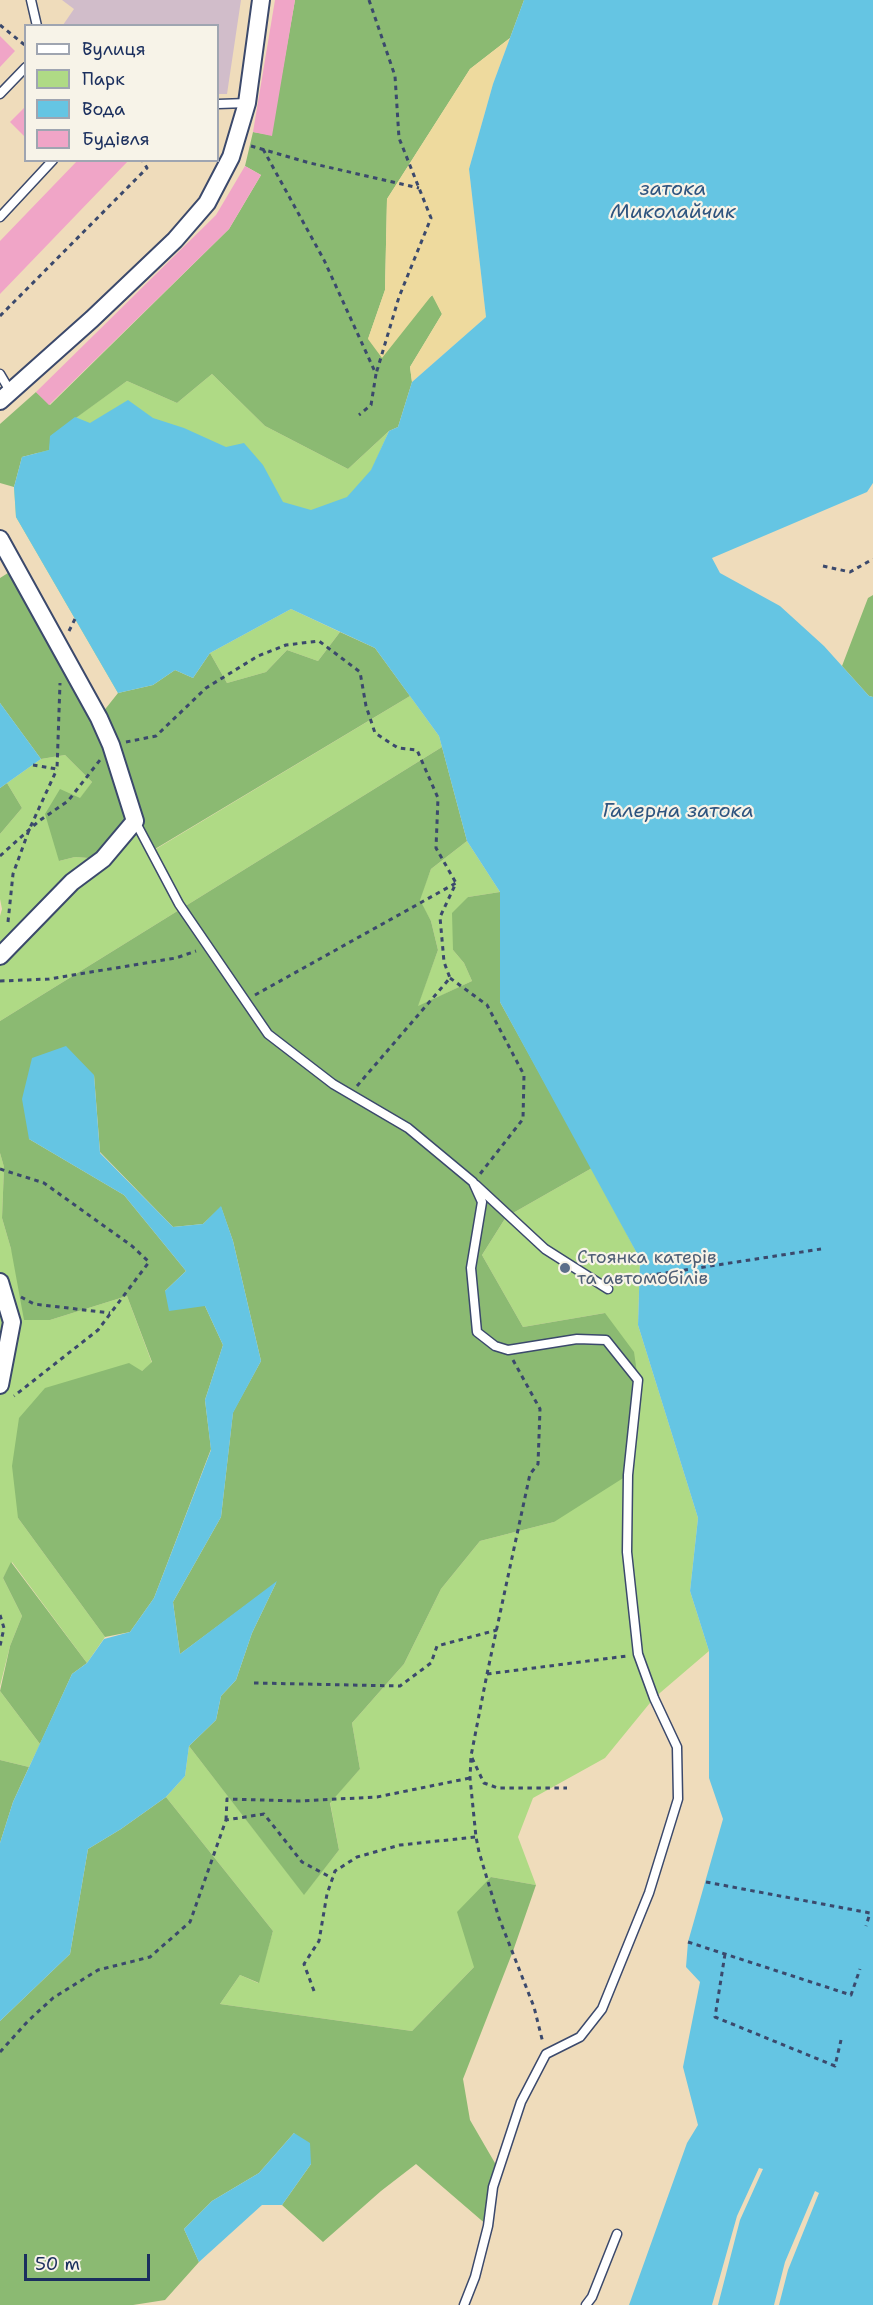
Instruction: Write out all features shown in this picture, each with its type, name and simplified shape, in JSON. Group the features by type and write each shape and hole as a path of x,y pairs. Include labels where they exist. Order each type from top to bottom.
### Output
{"street":[{"path":"5,396 92,319 175,240 207,203 231,157 247,103 261,0"},
{"path":"0,539 99,718 111,745 135,821 103,860 72,882 46,906 3,953"},
{"path":"1,1284 12,1322 5,1392"}],"lane":[{"path":"31,0 37,24"},
{"path":"0,94 24,69"},
{"path":"219,104 247,103"},
{"path":"0,216 51,162"},
{"path":"0,374 5,396"},
{"path":"135,821 179,903 268,1034 333,1084 408,1128 474,1182 545,1249 608,1289"},
{"path":"464,2305 475,2277 488,2226 493,2187 521,2102 546,2054 580,2037 602,2009 648,1893 678,1799 677,1747 654,1698 638,1654 627,1552 628,1475 638,1380 606,1340 578,1339 508,1350 495,1346 477,1332 471,1268 482,1203 474,1182"},
{"path":"586,2305 592,2297 618,2234"}],"path":[{"path":"359,415 371,405 376,374 399,297 431,218 399,138 395,76 369,0"},
{"path":"0,25 24,44"},
{"path":"235,141 310,163 419,188"},
{"path":"263,149 324,260 376,374"},
{"path":"0,316 147,168 143,162"},
{"path":"823,566 850,572 873,559"},
{"path":"60,649 75,619"},
{"path":"0,856 39,821 68,801 111,745 156,736 206,688 258,656 286,645 319,642 360,672 366,706 375,733 398,748 417,750 438,798 436,848 456,883"},
{"path":"3,953 13,874 29,830 57,768 60,682"},
{"path":"33,765 57,768"},
{"path":"456,883 440,917 444,962 450,978 487,1005 524,1075 523,1119 474,1182"},
{"path":"245,1000 456,883"},
{"path":"0,981 49,980 176,958 209,947"},
{"path":"350,1094 450,978"},
{"path":"0,1169 44,1183 132,1246 149,1262 98,1330 5,1392"},
{"path":"639,1277 821,1249"},
{"path":"1,1284 34,1304 110,1313"},
{"path":"508,1350 540,1409 537,1464 531,1474 496,1630 471,1756 470,1778 476,1836 499,1918 534,2007 546,2054"},
{"path":"0,1615 4,1628 0,1646"},
{"path":"254,1683 400,1686 431,1663 437,1646 496,1630"},
{"path":"487,1674 638,1654"},
{"path":"471,1756 484,1782 498,1788 567,1788"},
{"path":"0,2052 53,1998 98,1970 150,1957 190,1922 226,1820 227,1799 299,1801 377,1797 470,1778"},
{"path":"226,1820 264,1814 302,1862 332,1878"},
{"path":"314,1991 304,1964 319,1941 327,1894 335,1871 357,1857 400,1845 476,1836"},
{"path":"706,1882 870,1913 866,1926"},
{"path":"688,1942 851,1995 860,1969"},
{"path":"724,1954 715,2017 835,2066 841,2040"}],"shaded area":[{"path":"62,0 241,0 227,94 219,94 219,24 64,24 74,9"}],"green space":[{"path":"295,0 524,0 510,38 470,69 387,199 385,290 368,339 433,295 442,314 410,367 412,382 398,427 389,431 348,469 265,426 212,374 177,403 127,381 51,436 49,450 22,457 14,487 0,483 0,424 36,392 50,405 229,229 261,175 245,166 253,132 271,135"},
{"path":"212,374 265,426 348,469 389,431 338,546 118,693 16,517 14,487 50,436 127,381 177,403"},
{"path":"8,573 92,721 99,717 118,693 153,685 175,670 193,678 210,653 227,683 266,672 287,650 318,661 340,632 375,648 410,696 150,852 135,822 103,859 75,857 59,861 45,814 60,789 80,798 92,782 65,755 41,759 0,703 0,578"},
{"path":"873,595 873,697 869,696 842,666 868,598"},
{"path":"291,609 340,632 318,661 287,650 266,672 227,683 210,653"},
{"path":"410,696 439,736 442,747 0,1021 0,916 2,909 0,834 22,808 7,783 41,759 65,755 92,782 80,799 59,861 75,857 103,859 135,821 151,852"},
{"path":"442,747 467,841 431,869 420,900 431,921 438,950 418,1006 472,981 464,963 453,950 452,913 468,897 500,892 500,1002 592,1168 506,1217 482,1255 523,1327 605,1313 634,1352 638,1380 628,1475 554,1522 480,1541 441,1589 404,1664 352,1723 360,1769 330,1803 339,1850 304,1895 189,1746 216,1720 221,1696 236,1680 252,1633 276,1583 180,1654 173,1602 221,1517 233,1412 261,1361 233,1241 221,1207 203,1224 173,1227 100,1152 94,1075 29,1139 124,1195 186,1271 165,1291 205,1306 223,1345 205,1400 211,1449 154,1598 130,1632 105,1637 18,1518 12,1466 19,1418 45,1388 129,1363 142,1371 152,1362 127,1296 50,1320 24,1320 11,1249 2,1218 4,1167 0,1153 0,1021"},
{"path":"7,783 22,808 0,834 0,788"},
{"path":"467,841 500,892 468,897 453,950 464,963 472,981 417,1007 438,950 431,921 419,900 431,869"},
{"path":"0,1153 4,1167 2,1218 11,1249 50,1320 127,1296 152,1363 142,1371 18,1518 105,1637 87,1663 12,1562 3,1578 22,1616 10,1646 0,1686"},
{"path":"592,1168 640,1259 638,1325 698,1518 690,1591 709,1651 654,1698 605,1758 533,1798 518,1837 536,1885 491,1877 474,1967 412,2031 220,2004 240,1975 258,1983 273,1931 166,1797 185,1776 189,1746 304,1894 339,1850 330,1802 360,1769 352,1723 404,1664 441,1589 480,1541 554,1522 605,1313 523,1327 482,1255 506,1217"},
{"path":"11,1562 87,1663 72,1674 40,1744 0,1691 10,1646 22,1616 3,1578"},
{"path":"0,1691 40,1744 29,1767 0,1760"},
{"path":"0,1760 29,1767 13,1802 0,1843"},
{"path":"166,1797 273,1931 259,1983 240,1975 220,2004 412,2031 474,1967 457,1912 491,1877 536,1885 463,2079 470,2120 499,2170 488,2226 416,2164 381,2191 323,2242 282,2205 311,2164 294,2133 259,2173 212,2201 184,2229 199,2262 165,2300 133,2305 0,2305 0,2021 70,1954 88,1849"}],"sand":[{"path":"510,38 493,84 469,169 486,317 412,382 410,367 442,314 432,295 382,358 368,339 385,290 387,199 470,69"}],"water":[{"path":"524,0 873,0 873,483 867,492 712,558 720,573 780,606 824,646 869,696 873,697 873,2305 629,2305 687,2143 698,2125 683,2067 700,1982 686,1967 688,1942 723,1819 709,1778 709,1651 690,1591 698,1518 638,1325 640,1259 500,1002 500,892 467,841 439,736 375,648 291,609 210,653 193,678 175,670 153,685 118,693 16,517 14,487 22,457 49,450 50,436 75,417 90,423 128,400 153,418 184,428 226,447 244,443 263,465 283,502 311,510 347,497 371,470 389,431 398,427 412,382 486,317 469,169 493,84"},
{"path":"0,703 41,759 0,788"},
{"path":"66,1046 94,1075 100,1153 173,1227 203,1224 221,1206 233,1241 261,1361 233,1413 221,1517 173,1602 180,1654 277,1581 252,1633 236,1680 221,1696 216,1720 189,1746 185,1776 166,1797 88,1849 70,1954 0,2021 0,1843 13,1802 72,1674 87,1663 104,1639 130,1632 154,1598 211,1450 205,1400 223,1345 205,1306 169,1311 165,1291 186,1271 124,1195 29,1139 22,1099 32,1058"},
{"path":"294,2133 310,2143 311,2164 282,2205 262,2205 199,2262 184,2229 212,2201 259,2173"}],"pier":[{"path":"759,2168 763,2169 740,2220 718,2305 712,2305 737,2216"},
{"path":"815,2191 819,2193 788,2270 779,2305 774,2305 785,2262"}],"building":[{"path":"275,0 295,0 272,136 253,132"},
{"path":"0,36 15,51 0,67"},
{"path":"24,108 24,136 10,122"},
{"path":"76,162 127,162 0,294 0,241"},
{"path":"245,166 261,175 229,229 49,405 36,392 216,215"}],"place":[{"name":"Стоянка катерів та автомобілів","path":"565,1268"}],"water label":[{"name":"затока Миколайчик","path":"673,202"},
{"name":"Галерна затока","path":"678,812"}]}
